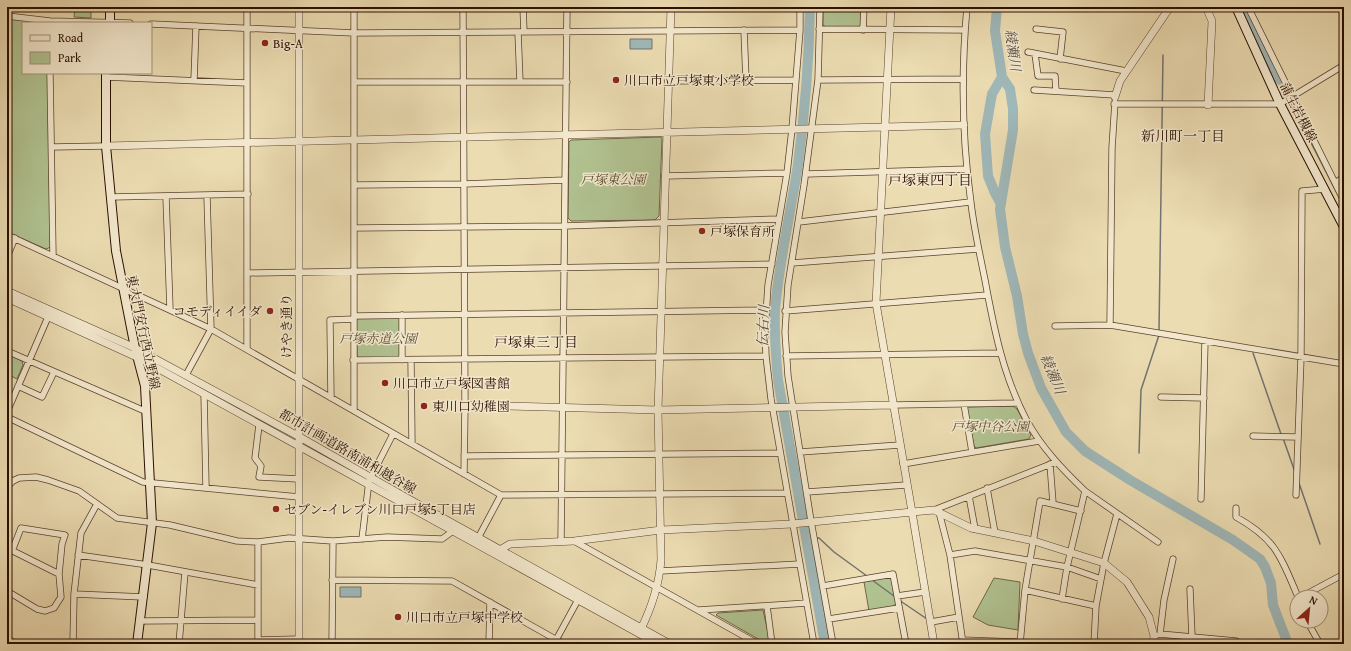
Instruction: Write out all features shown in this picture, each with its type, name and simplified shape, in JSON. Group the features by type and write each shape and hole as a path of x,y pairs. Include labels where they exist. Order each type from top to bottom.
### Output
{"main road":[{"path":"110,7 110,22"},
{"name":"蒲生岩槻線","path":"1236,7 1280,104 1344,227"},
{"name":"東大門安行西立野線","path":"106,75 106,146 116,251 135,348 146,386 152,523 144,598 137,644"}],"street":[{"path":"247,7 247,349"},
{"name":"けやき通り","path":"298,7 299,641"},
{"path":"354,7 354,410"},
{"path":"463,7 465,314 464,474"},
{"path":"520,82 523,7"},
{"path":"561,541 564,226 568,32 567,7"},
{"path":"640,631 658,587 660,571 661,530 658,410 671,7"},
{"path":"800,7 794,129 766,310 766,356 775,408 786,493 814,644"},
{"path":"820,7 818,80 809,128 806,174 785,311 786,356 791,408 833,644"},
{"path":"863,30 864,7"},
{"path":"891,7 876,303 934,644"},
{"path":"967,7 963,79 964,125 970,202 987,295 1000,353 1018,403 1053,463 1085,491 1158,542"},
{"path":"1110,325 1112,148 1115,99 1120,81 1170,7"},
{"path":"1206,7 1212,21 1208,105"},
{"path":"1248,7 1344,201"},
{"path":"7,16 50,22"},
{"path":"152,24 354,33 800,30"},
{"path":"194,80 196,26"},
{"path":"819,29 965,30"},
{"path":"1036,29 1063,32 1060,59"},
{"path":"744,30 746,80"},
{"path":"1028,52 1126,71"},
{"path":"1035,54 1038,76 1055,76 1056,91"},
{"path":"1034,90 1056,91 1115,99 1208,105 1280,104 1344,65"},
{"path":"50,74 53,255"},
{"path":"106,75 247,83"},
{"path":"818,80 963,79"},
{"path":"668,81 796,80"},
{"path":"354,82 567,82"},
{"path":"52,147 964,125"},
{"path":"806,174 882,170 967,169"},
{"path":"665,176 787,173"},
{"path":"1335,183 1344,177"},
{"path":"355,185 464,184 565,180"},
{"path":"1296,495 1301,357 1302,191 1325,189"},
{"path":"111,197 166,197 248,194"},
{"path":"186,375 210,329 208,196"},
{"path":"166,197 170,309"},
{"path":"799,222 970,202"},
{"path":"354,228 564,226 779,219"},
{"path":"7,235 170,309 210,329 501,495 786,493"},
{"path":"7,256 15,238"},
{"path":"792,263 978,249"},
{"path":"248,273 772,264"},
{"name":"都市計画道路南浦和越谷線","path":"7,291 135,348 186,375 370,477 476,541 640,631 670,644"},
{"path":"785,311 987,295"},
{"name":"都市計画道路南浦和越谷線","path":"7,298 139,358 298,447 453,531 500,550 579,598"},
{"path":"331,398 330,320 402,315 563,311 766,310"},
{"path":"402,315 402,360"},
{"path":"7,412 48,317"},
{"path":"1055,326 1110,325 1344,364"},
{"path":"1201,499 1204,341"},
{"path":"7,351 147,412"},
{"path":"786,356 1000,353"},
{"path":"354,360 766,356"},
{"path":"411,360 412,444"},
{"path":"18,386 42,397 54,372"},
{"path":"204,394 206,488"},
{"path":"1161,397 1204,398"},
{"path":"465,405 563,409 658,410 1018,403"},
{"path":"964,404 972,452"},
{"path":"7,417 143,482 299,497"},
{"path":"259,425 255,458 260,466 259,476 299,479"},
{"path":"362,539 370,477 393,434"},
{"path":"1253,436 1298,437"},
{"path":"903,464 1039,441"},
{"path":"800,452 900,445"},
{"path":"464,456 780,453"},
{"path":"500,550 510,544 574,541 661,530 792,524 810,521 937,511 987,488 1053,463"},
{"path":"1053,463 1053,503"},
{"path":"7,487 10,479 36,477 61,483 79,491 117,518 170,525 238,541 258,542 288,538 299,540 333,541 387,537 442,539 453,531"},
{"path":"807,492 906,485"},
{"path":"987,488 995,533"},
{"path":"1062,599 1067,567 1085,491"},
{"path":"476,541 501,495"},
{"path":"969,496 975,529"},
{"path":"937,511 950,555 962,642 1020,643 1025,590 1040,501 1053,503 1080,511"},
{"path":"73,644 74,594 78,555 83,528 97,504"},
{"path":"1236,508 1236,517 1271,544 1280,555 1296,589"},
{"path":"937,511 975,529 1034,541 1104,563 1127,582 1157,635"},
{"path":"1094,644 1096,606 1104,563 1116,514"},
{"path":"7,591 38,609 50,610 57,605 61,597 59,574 62,544 65,535 21,528 8,549 59,574"},
{"path":"332,644 333,541"},
{"path":"574,541 758,644"},
{"path":"258,542 258,642 299,641"},
{"path":"950,555 975,551 1067,567 1101,579"},
{"path":"78,555 148,565 258,585"},
{"path":"1154,644 1173,559"},
{"path":"660,571 800,564"},
{"path":"180,644 185,572"},
{"path":"823,586 894,574 906,644"},
{"path":"1315,589 1344,574"},
{"path":"332,580 452,581 564,644"},
{"path":"1190,589 1192,637"},
{"path":"1025,590 1096,606"},
{"path":"897,596 926,592"},
{"path":"74,594 144,598"},
{"path":"556,640 579,598"},
{"path":"489,644 490,602"},
{"path":"699,610 807,603"},
{"path":"767,606 772,644"},
{"path":"829,619 899,608"},
{"path":"931,622 959,617"},
{"path":"140,621 258,620"},
{"path":"1312,629 1320,644"},
{"name":"都市計画道路南浦和越谷線","path":"640,631 658,644"},
{"path":"1157,635 1236,641"},
{"path":"7,639 15,644"}],"green space":[{"path":"75,7 91,7 91,18 74,17"},
{"path":"823,7 861,7 861,25 859,27 826,27 823,25"},
{"path":"7,18 39,22 22,22 22,74 49,74 51,247 46,249 7,232"},
{"name":"戸塚東公園","path":"661,137 659,216 655,220 571,221 568,218 569,142 571,140"},
{"name":"戸塚赤道公園","path":"398,317 400,319 400,355 398,358 361,359 357,357 356,321 358,318"},
{"path":"7,354 22,361 23,365 17,379 7,374"},
{"name":"戸塚中谷公園","path":"1013,406 1017,409 1031,435 1029,439 976,448 974,446 966,408"},
{"path":"889,577 892,580 896,603 894,606 869,611 864,582"},
{"path":"994,578 1020,582 1018,630 988,625 973,617"},
{"path":"763,610 770,642 767,644 716,615 718,613"}],"water":[{"path":"630,39 652,39 652,49 630,49"},
{"path":"340,587 361,587 361,597 340,597"}],"waterway":[{"name":"伝右川","path":"810,7 808,66 803,125 798,164 779,273 775,310 775,327 778,380 825,644"},
{"name":"綾瀬川","path":"997,7 995,31 1002,77 1010,89 1013,109 1013,130 1000,209 1005,247 1017,296 1023,334 1028,353 1041,388 1066,432 1085,451 1130,480 1233,540 1260,559 1265,567 1271,583 1273,605 1288,644"},
{"path":"1243,7 1280,80"},
{"path":"1159,331 1163,55"},
{"path":"1001,204 988,176 985,134 992,94 1002,77"},
{"path":"1280,80 1287,96"},
{"path":"1290,102 1344,207"},
{"path":"1139,453 1141,390 1159,335"},
{"path":"1253,353 1281,434"},
{"path":"1283,438 1295,472"},
{"path":"1299,483 1320,544"},
{"path":"816,538 819,538 834,552 867,576"},
{"name":"伝右川","path":"806,539 812,539"},
{"path":"872,580 894,596"},
{"path":"899,600 927,619"}],"place":[{"name":"Big-A","path":"265,43"},
{"name":"川口市立戸塚東小学校","path":"616,80"},
{"name":"戸塚保育所","path":"702,231"},
{"name":"コモディイイダ","path":"270,311"},
{"name":"川口市立戸塚図書館","path":"385,383"},
{"name":"東川口幼稚園","path":"424,406"},
{"name":"セブン-イレブン川口戸塚5丁目店","path":"276,509"},
{"name":"川口市立戸塚中学校","path":"398,617"}],"district":[{"name":"新川町一丁目","path":"1183,136"},
{"name":"戸塚東四丁目","path":"930,180"},
{"name":"戸塚東三丁目","path":"536,342"}]}
